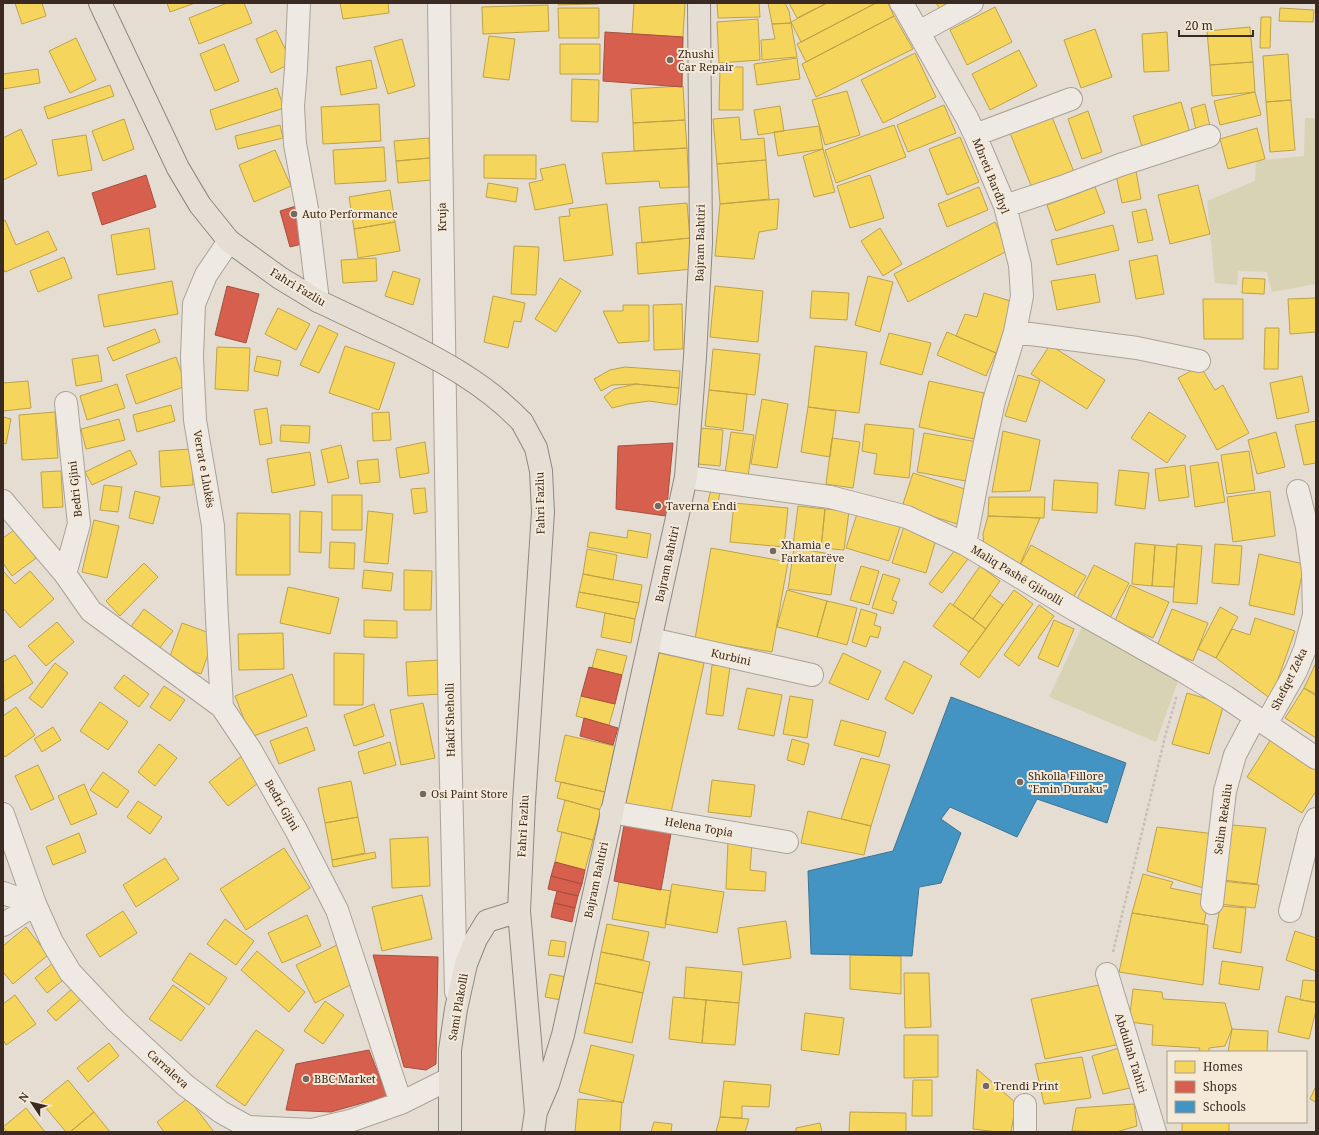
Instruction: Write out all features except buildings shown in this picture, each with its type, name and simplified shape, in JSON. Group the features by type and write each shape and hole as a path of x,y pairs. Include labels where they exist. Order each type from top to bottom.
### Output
{"main road":[{"name":"Fahri Fazliu","path":"100,3 178,168 200,205 230,241 280,278 318,301 394,337 470,378 507,406 522,422 536,448 541,471 543,512 524,802 519,911 535,1122"},
{"name":"Bajram Bahtiri","path":"535,1122 563,1035 686,477 695,356 701,242 699,3"},
{"name":"Sami Plakolli","path":"450,1132 450,1050 456,1009 466,964 476,939 487,921 519,911"}],"street":[{"path":"299,3 297,62 293,106 295,144 307,209 318,301"},
{"name":"Kruja","path":"439,3 446,431"},
{"name":"Mbreti Bardhyl","path":"901,3 919,32 975,135 1005,206 1020,265 1022,296 1015,332 994,401 965,544"},
{"path":"919,32 972,3"},
{"path":"975,135 1071,99"},
{"path":"1005,206 1062,187 1120,165 1209,136"},
{"name":"Verrat e Llukës","path":"222,707 213,526 195,420 192,357 194,304 206,274 230,241"},
{"path":"1015,332 1137,348 1199,361"},
{"name":"Bedri Gjini","path":"65,574 79,524 66,402"},
{"name":"Hakif Sheholli","path":"446,431 450,736 456,1009"},
{"name":"Maliq Pashë Gjinolli","path":"686,477 830,497 907,517 965,544 1075,610 1183,671 1316,758"},
{"name":"Shefqet Zeka","path":"1260,720 1296,671 1305,649 1314,615 1313,571 1307,527 1298,491"},
{"name":"Bedri Gjini","path":"3,501 65,574 91,611 222,707 250,749 296,830 338,910 401,1103"},
{"name":"Kurbini","path":"651,639 812,675"},
{"name":"Selim Rekaliu","path":"1212,903 1225,791 1235,755 1260,720"},
{"name":"Helena Topia","path":"611,812 787,842"},
{"name":"Carraleva","path":"3,814 35,904 52,942 70,972 116,1021 184,1084 246,1130 312,1130 350,1121 401,1103 449,1079"},
{"path":"1290,911 1310,831 1316,819"},
{"path":"3,893 35,904"},
{"path":"3,925 35,904"},
{"name":"Abdullah Tahiri","path":"1108,974 1155,1132"},
{"path":"1025,1105 1025,1132"}],"path":[{"path":"1108,974 1166,733 1183,671"}],"shaded area":[{"path":"1305,118 1316,118 1316,284 1272,292 1267,272 1238,271 1237,285 1215,283 1207,201 1255,181 1256,161 1304,156"},
{"path":"1083,625 1181,673 1156,742 1049,697"}],"place":[{"name":"Zhushi Car Repair","path":"670,60"},
{"name":"Auto Performance","path":"294,214"},
{"name":"Taverna Endi","path":"658,506"},
{"name":"Xhamia e Farkatarëve","path":"773,551"},
{"name":"Shkolla Fillore \"Emin Duraku\"","path":"1020,782"},
{"name":"Osi Paint Store","path":"423,794"},
{"name":"BBC Market","path":"306,1079"},
{"name":"Trendi Print","path":"986,1086"}]}
